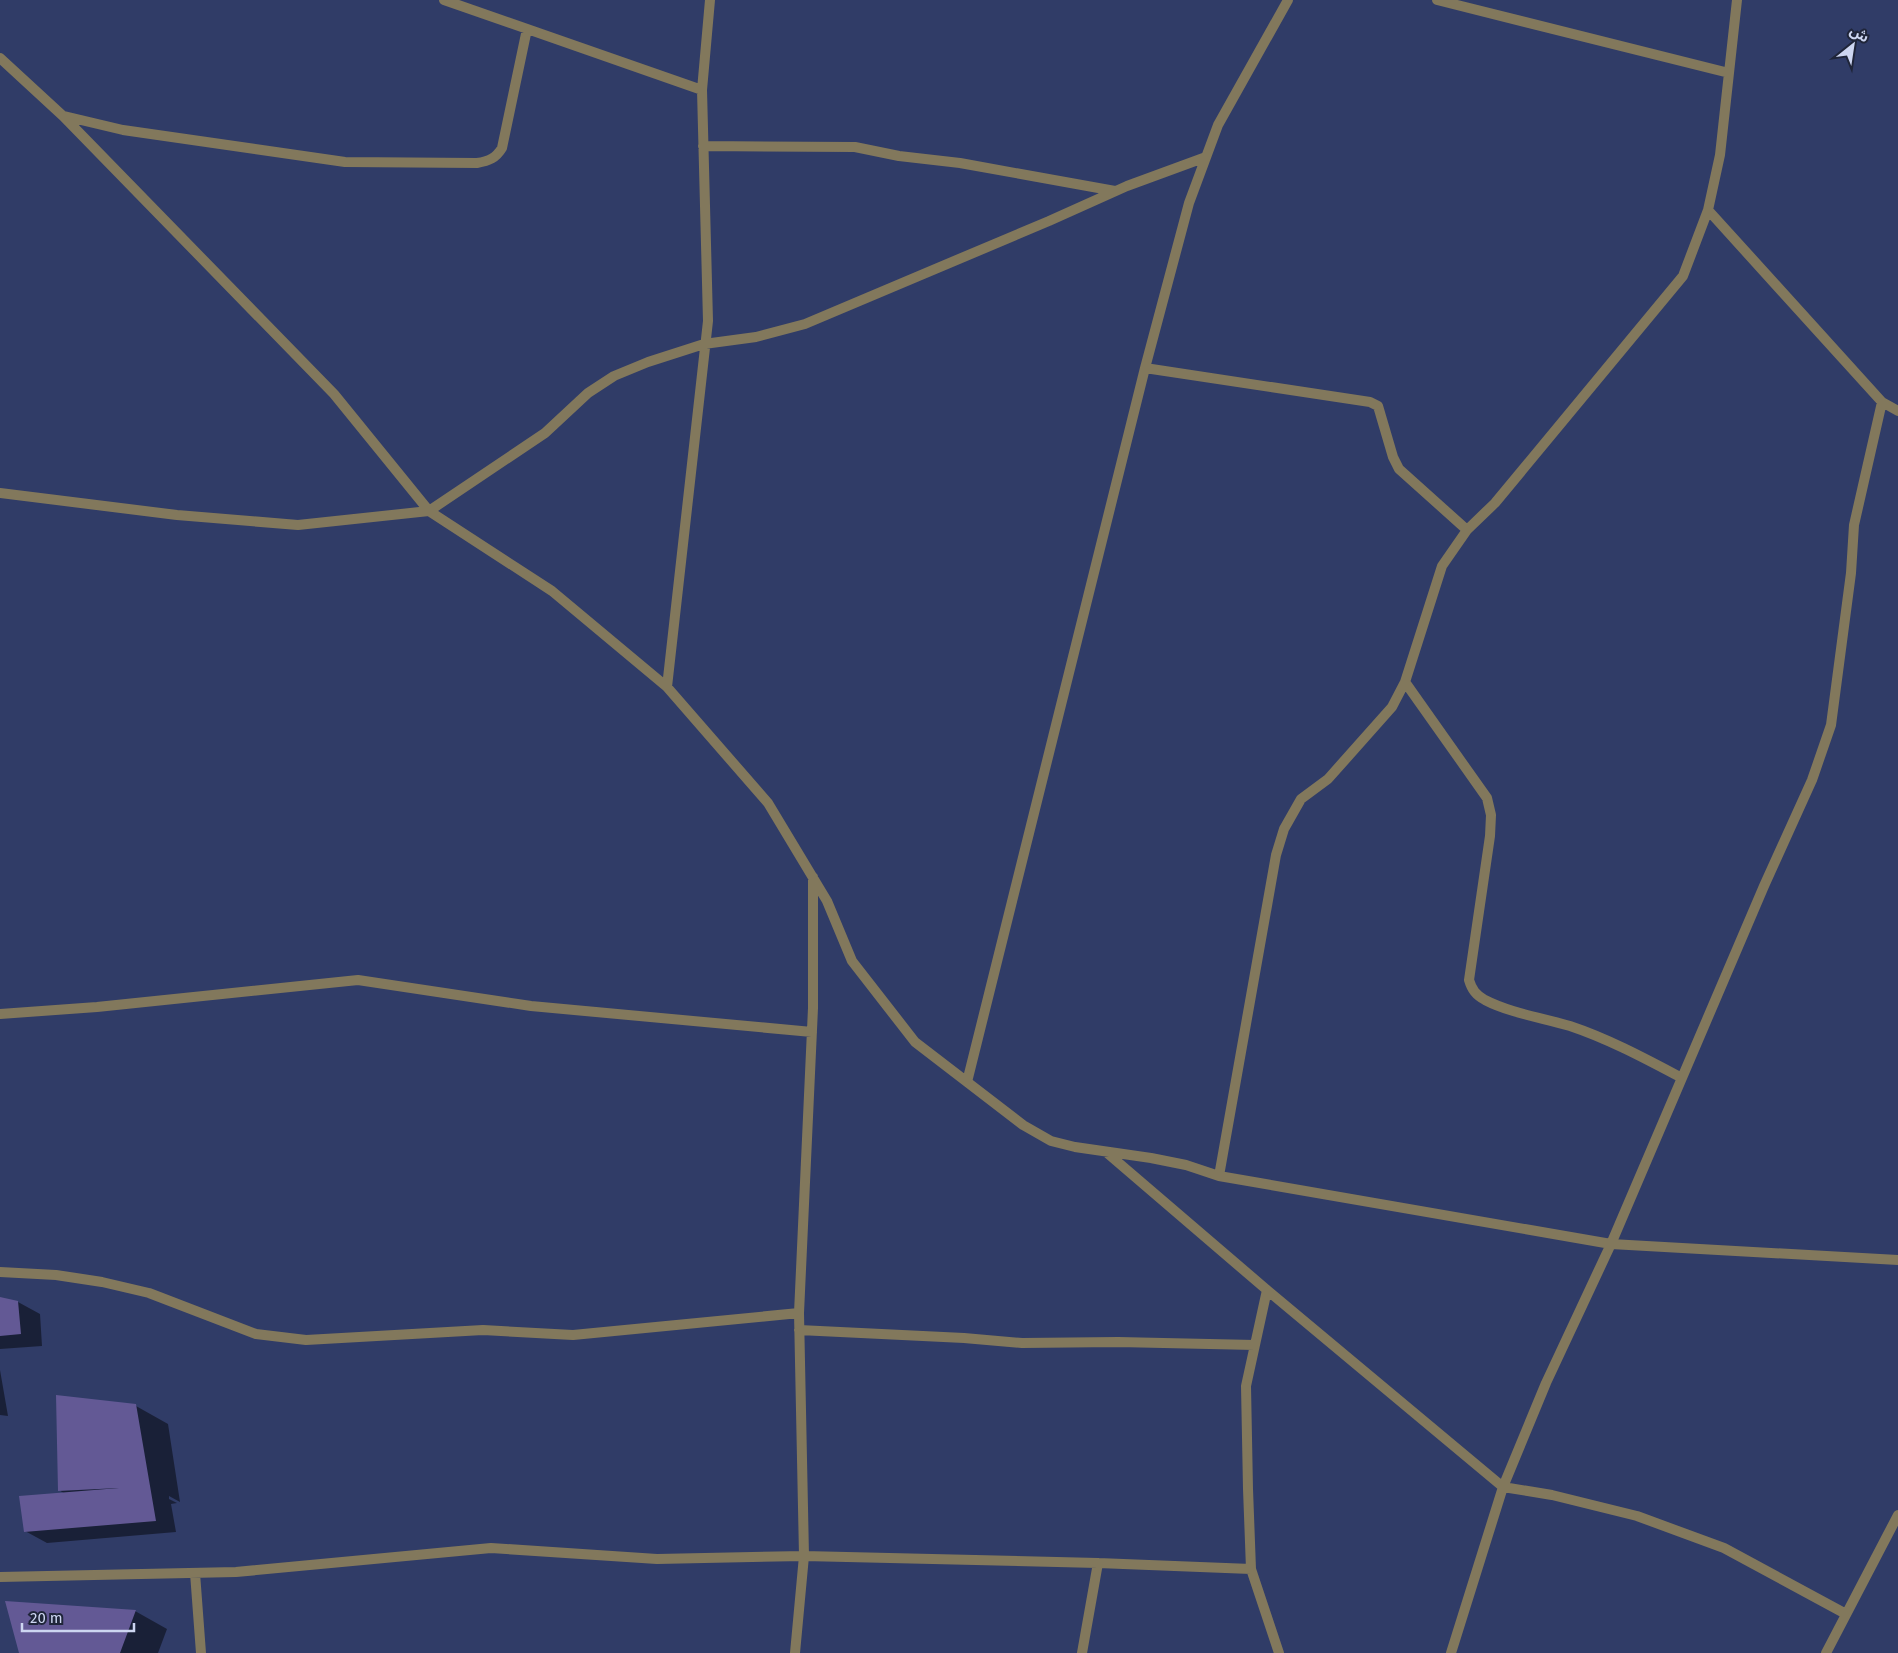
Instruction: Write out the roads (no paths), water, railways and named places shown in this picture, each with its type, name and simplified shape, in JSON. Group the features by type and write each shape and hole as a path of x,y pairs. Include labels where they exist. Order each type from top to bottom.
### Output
{"street":[{"path":"444,0 702,90"},
{"path":"667,687 708,321 702,90 710,0"},
{"path":"967,1082 1145,368 1189,203 1218,125 1288,0"},
{"path":"1437,0 1729,73"},
{"path":"1219,1176 1276,855 1284,829 1301,799 1328,779 1392,707 1406,682 1442,566 1467,530 1495,503 1682,276 1708,210 1720,155 1736,0"},
{"path":"63,116 123,130 344,162 477,163 489,161 502,148 527,29"},
{"path":"0,58 63,116 334,394 429,510 552,592 667,687 768,803 827,901 852,961 915,1042 1023,1125 1050,1141 1075,1147 1186,1166 1219,1176 1611,1244 1898,1260"},
{"path":"703,146 855,147 899,156 960,163 1115,191"},
{"path":"0,494 177,515 298,525 429,510 545,433 588,393 614,376 648,362 704,344 756,337 805,324 1049,221 1115,191 1206,156"},
{"path":"1708,210 1882,402 1898,411"},
{"path":"1145,368 1370,402 1378,406 1393,458 1399,470 1467,530"},
{"path":"1451,1653 1503,1487 1546,1383 1611,1244 1760,895 1812,780 1831,725 1851,572 1854,525 1882,402"},
{"path":"1406,682 1487,798 1491,814 1490,836 1469,980 1473,991 1492,1004 1572,1027 1640,1055 1682,1078"},
{"path":"795,1653 804,1556 799,1313 812,1032 813,877"},
{"path":"0,1014 96,1008 358,980 531,1006 812,1032"},
{"path":"1105,1151 1267,1290 1503,1487 1552,1495 1637,1516 1715,1544 1846,1614"},
{"path":"0,1272 56,1275 102,1282 149,1293 256,1334 306,1340 483,1330 573,1335 799,1313"},
{"path":"1267,1290 1246,1386 1248,1489 1251,1569 1279,1653"},
{"path":"799,1330 964,1338 1022,1343 1118,1342 1255,1345"},
{"path":"1826,1653 1898,1515"},
{"path":"0,1577 236,1572 491,1548 657,1559 804,1556 1098,1563 1251,1569"},
{"path":"1082,1653 1098,1563"},
{"path":"195,1573 201,1653"}]}
